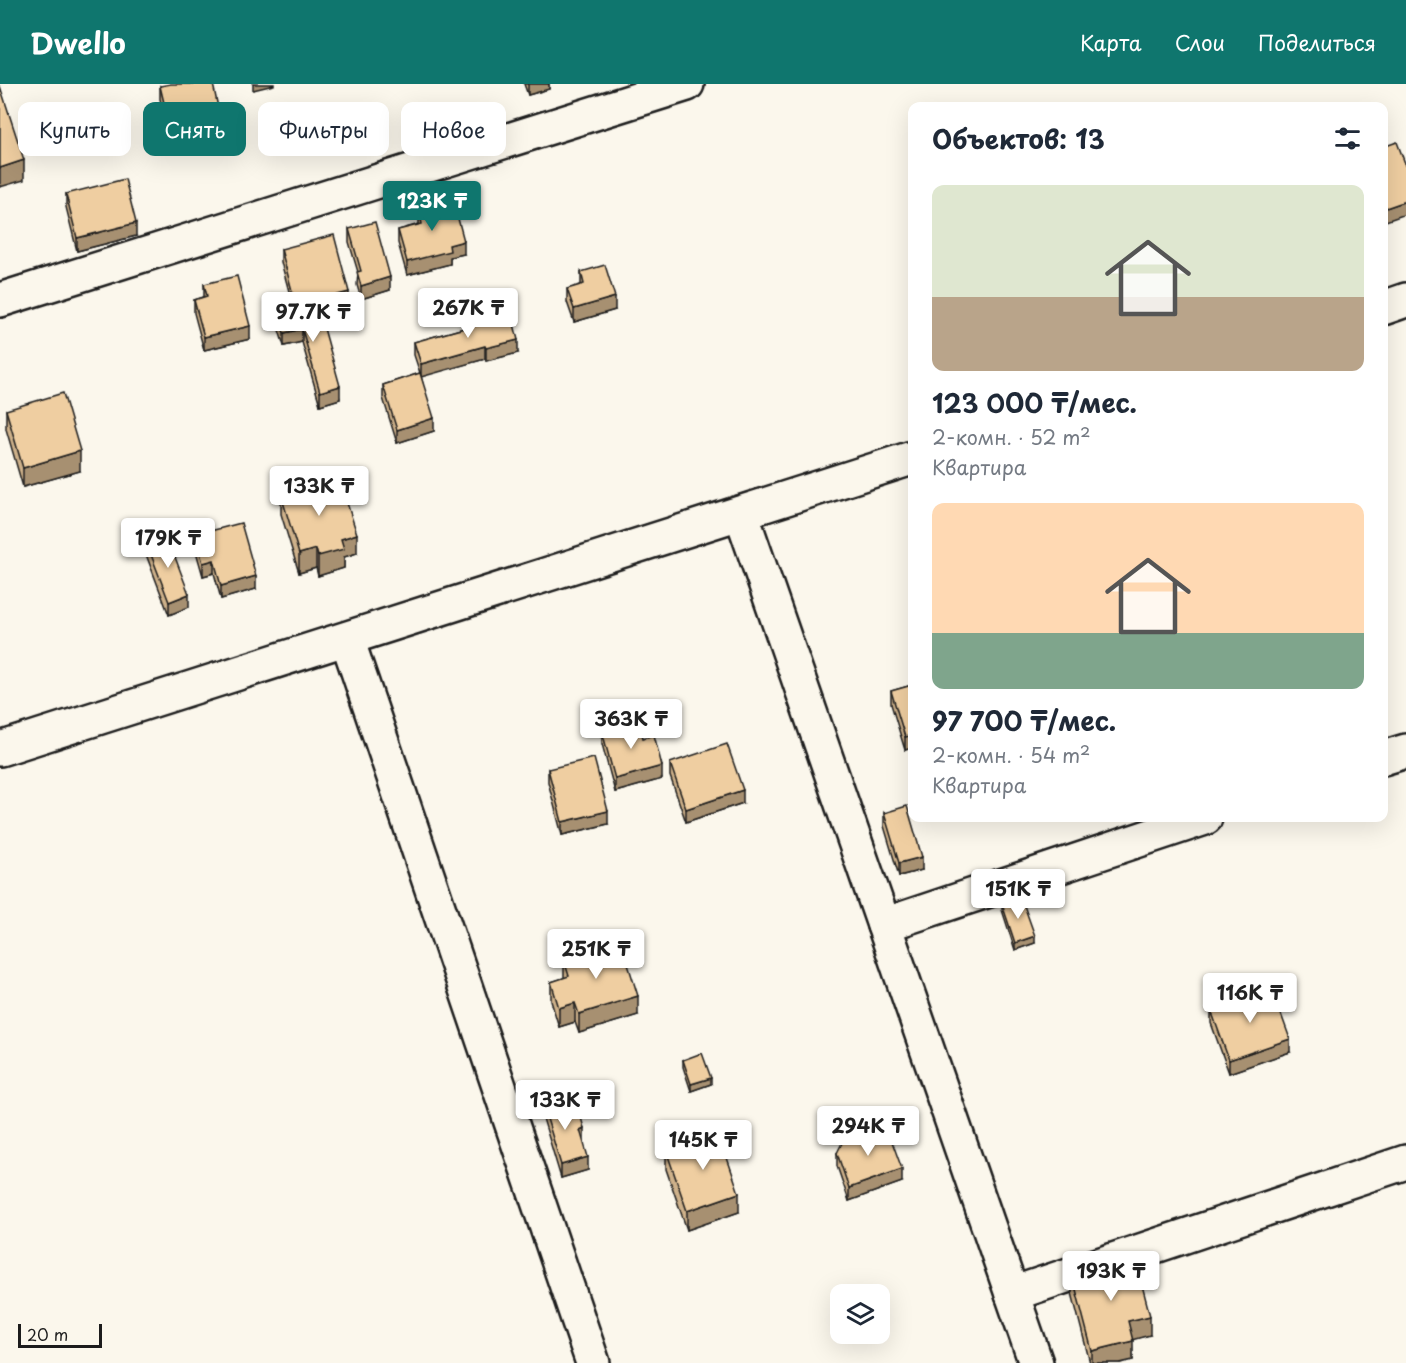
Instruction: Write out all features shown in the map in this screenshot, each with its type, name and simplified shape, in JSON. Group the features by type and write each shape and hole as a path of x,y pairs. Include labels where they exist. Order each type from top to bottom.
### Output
{"street":[{"path":"0,300 687,84"},
{"path":"1388,306 1406,300"},
{"path":"0,749 908,459"},
{"path":"741,513 1036,1363"},
{"path":"347,639 593,1363"},
{"path":"1388,756 1406,751"},
{"path":"884,924 1193,822"},
{"path":"1012,1294 1406,1162"}],"building":[{"path":"213,84 217,102 164,102 160,86"},
{"path":"0,86 18,142 18,156 23,156 24,160 0,168"},
{"path":"1397,142 1406,166 1406,201 1388,207 1388,145"},
{"path":"125,179 136,223 77,238 66,194"},
{"path":"453,200 464,241 449,245 450,251 407,262 398,230 422,224 419,209"},
{"path":"375,222 390,277 361,286 357,272 361,271 349,229"},
{"path":"334,235 349,292 296,306 281,249"},
{"path":"605,265 615,297 574,309 567,289 584,284 581,272"},
{"path":"237,276 250,326 204,337 194,300 207,296 204,284"},
{"path":"317,303 340,386 320,392 302,329 284,333 278,314"},
{"path":"511,312 518,340 486,348 485,346 421,364 414,342 479,324 478,321"},
{"path":"420,373 434,418 397,430 383,385"},
{"path":"63,393 80,451 23,468 6,410"},
{"path":"339,478 357,534 341,539 344,549 318,556 316,549 299,554 281,495"},
{"path":"241,523 256,576 221,586 214,560 203,563 195,535"},
{"path":"167,536 189,594 169,602 147,544"},
{"path":"908,686 908,736 905,737 891,691"},
{"path":"639,721 643,738 654,735 662,766 615,779 602,731"},
{"path":"727,744 743,790 686,809 670,763"},
{"path":"594,758 608,811 562,822 548,769"},
{"path":"907,806 908,822 912,822 922,857 899,863 884,813"},
{"path":"1021,897 1035,936 1015,943 1002,904"},
{"path":"621,942 638,996 579,1014 575,1003 559,1008 551,982 569,976 564,960"},
{"path":"1272,989 1290,1039 1229,1060 1211,1010"},
{"path":"702,1053 711,1078 691,1084 683,1060"},
{"path":"563,1096 570,1117 580,1114 584,1128 580,1130 588,1157 561,1165 542,1102"},
{"path":"886,1125 902,1169 849,1188 837,1153 844,1139"},
{"path":"718,1131 739,1193 687,1211 666,1150"},
{"path":"1135,1258 1150,1316 1128,1321 1133,1341 1092,1351 1072,1274"}]}
